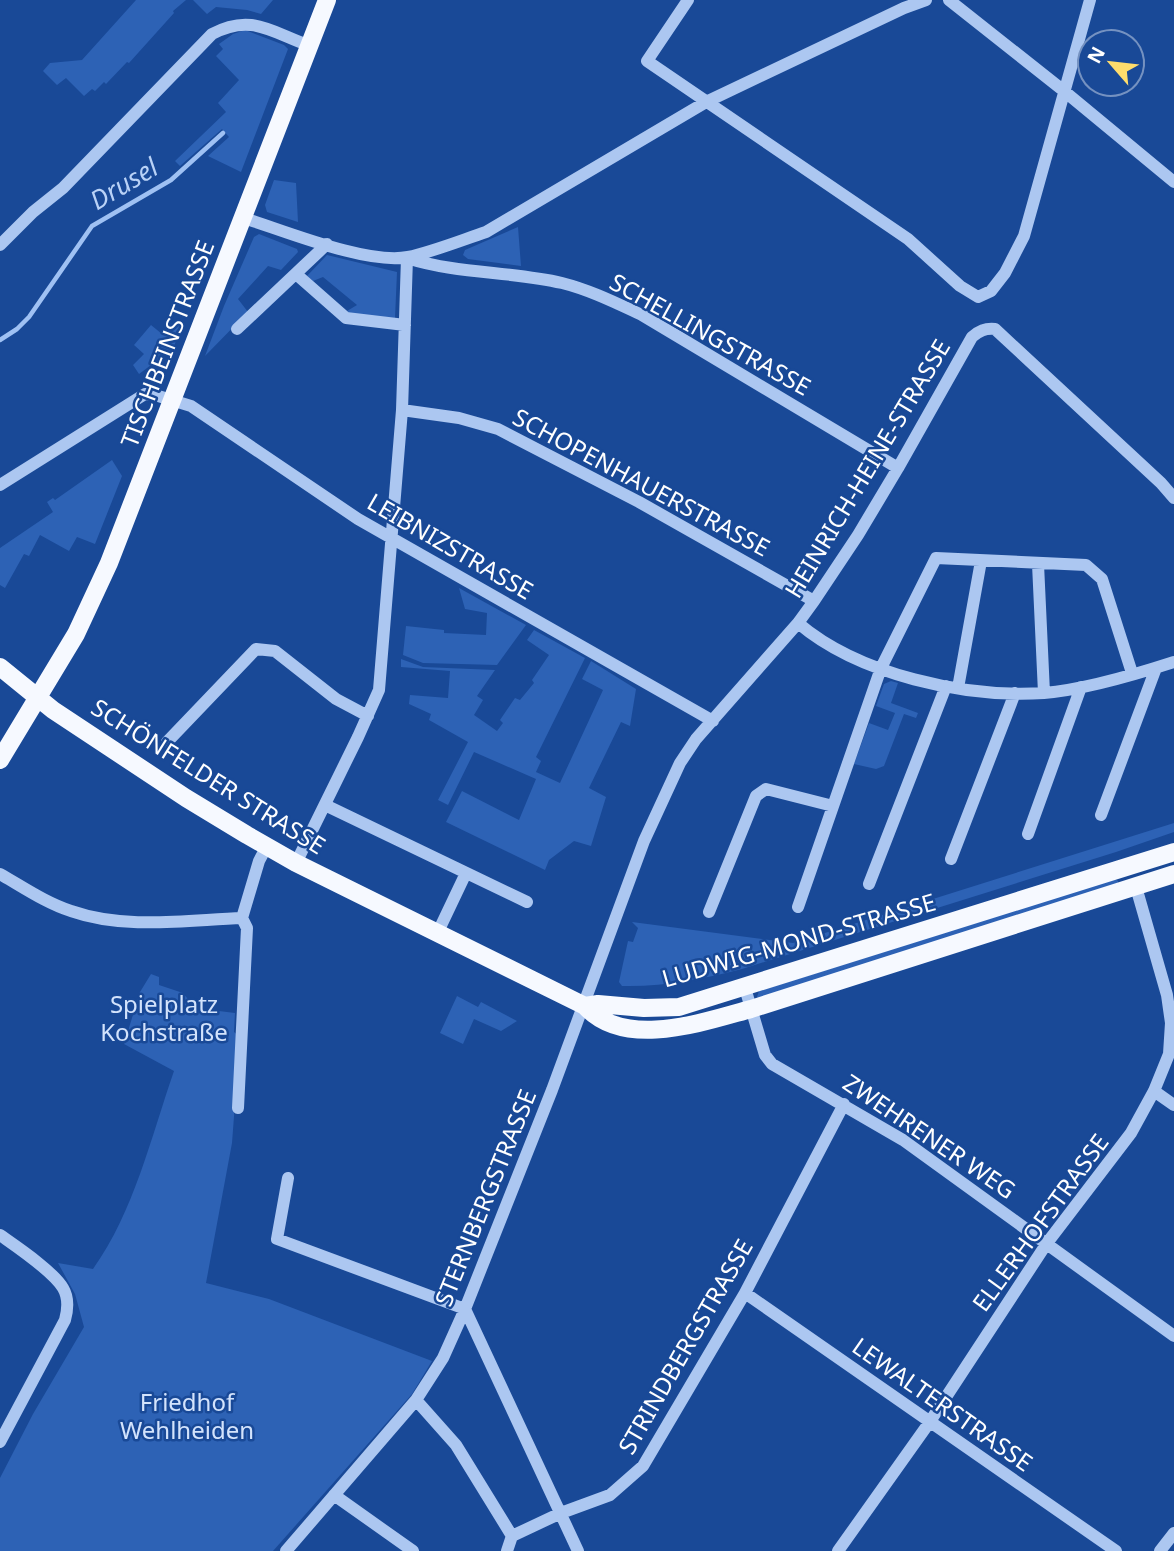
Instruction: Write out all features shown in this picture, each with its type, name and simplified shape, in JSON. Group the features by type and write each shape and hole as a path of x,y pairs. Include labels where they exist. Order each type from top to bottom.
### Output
{"main road":[{"name":"TISCHBEINSTRASSE","path":"0,760 76,634 109,564 327,0"},
{"name":"SCHÖNFELDER STRASSE","path":"0,667 37,699 186,798 296,863 585,1006"},
{"name":"LUDWIG-MOND-STRASSE","path":"585,1006 598,1004 644,1008 679,1007 1174,852"},
{"name":"LUDWIG-MOND-STRASSE","path":"585,1006 594,1017 607,1024 668,1029 751,1009 1174,874"}],"street":[{"path":"688,0 647,61 908,239 960,286 978,297 991,291 1006,273 1024,236 1090,0"},
{"path":"244,218 365,256 407,258 486,232 706,102 926,0"},
{"path":"949,0 1174,183"},
{"path":"0,245 33,212 63,188 212,34 236,23 256,25 309,45"},
{"path":"237,329 327,244"},
{"path":"296,863 369,716 379,690 402,410 407,258"},
{"name":"SCHELLINGSTRASSE","path":"407,258 435,267 562,284 597,295 642,315 898,468"},
{"path":"296,274 346,318 405,325"},
{"name":"HEINRICH-HEINE-STRASSE","path":"585,1006 644,841 680,763 696,739 798,623 814,600 858,535 972,337 988,328 995,329 1174,498"},
{"name":"LEIBNIZSTRASSE","path":"0,485 145,394 191,406 358,520 713,721"},
{"name":"SCHOPENHAUERSTRASSE","path":"402,410 459,418 498,429 639,502 814,600"},
{"path":"799,907 881,667 936,558 1086,565 1102,579 1132,673"},
{"path":"869,884 952,687 981,561"},
{"path":"1038,564 1044,693"},
{"path":"798,623 829,647 881,667 952,687 1044,693 1081,687 1174,662"},
{"path":"167,742 256,649 275,650 336,699 369,716"},
{"path":"1101,814 1156,668"},
{"path":"1028,834 1081,687"},
{"path":"951,859 1015,693"},
{"path":"709,912 756,796 766,789 833,806"},
{"name":"SCHÖNFELDER STRASSE","path":"325,806 527,902"},
{"path":"237,1108 247,928 242,918 259,861 267,846"},
{"path":"437,934 466,873"},
{"path":"0,874 70,911 99,918 138,922 242,918"},
{"name":"ELLERHOFSTRASSE","path":"838,1551 929,1423 1047,1243 1131,1133 1154,1091 1169,1054 1171,1023 1167,995 1136,887"},
{"name":"ZWEHRENER WEG","path":"745,988 765,1055 772,1064 903,1140 1174,1336"},
{"name":"STERNBERGSTRASSE","path":"286,1551 416,1400 443,1358 585,1006"},
{"path":"1154,1091 1174,1105"},
{"name":"STRINDBERGSTRASSE","path":"512,1536 561,1513 611,1495 643,1466 745,1293 844,1104"},
{"path":"288,1178 277,1239 465,1308 578,1551"},
{"path":"0,1235 55,1279 63,1288 68,1305 65,1320 0,1442"},
{"name":"LEWALTERSTRASSE","path":"745,1293 1116,1551"},
{"path":"416,1400 456,1445 512,1536 507,1551"},
{"path":"334,1495 413,1551"},
{"path":"1160,1551 1174,1533"}],"green space":[{"path":"136,0 186,0 173,11 129,63 95,91 92,89 84,96 66,78 57,85 43,71 50,63 82,60"},
{"path":"193,0 273,0 261,14 216,7 207,14"},
{"path":"245,30 288,49 241,172 208,156 229,137 222,129 180,166 175,161 226,112 218,103 239,80 216,56 223,49 219,44 233,34"},
{"path":"274,180 296,183 298,222 267,212 265,205"},
{"path":"518,227 521,266 468,259 463,255 465,250"},
{"path":"259,234 297,249 298,252 281,270 268,266 238,299 248,312 205,356 254,237"},
{"path":"327,255 397,272 395,318 350,314 347,311 357,305 323,277 313,281 307,276"},
{"path":"171,323 181,327 173,349 139,374 133,365 144,354 134,345 151,325 162,334"},
{"path":"112,460 122,476 95,544 77,537 69,551 40,535 29,556 24,554 5,588 0,585 0,548 53,512 47,502 53,498 55,500"},
{"path":"459,588 526,625 497,665 423,663 403,655 406,626 444,630 444,633 486,635 487,613 465,609"},
{"path":"534,630 585,658 536,757 541,761 536,772 560,783 603,690 582,679 591,661 636,689 630,726 621,722 589,788 606,797 591,846 574,841 549,860 545,870 446,822 462,791 519,820 536,779 474,752 448,805 438,800 468,742 429,720 431,714 409,704 410,695 448,698 450,671 401,667 401,659 423,667 495,670 477,696 483,700 474,715 497,731 503,723 500,720 515,698 520,700 534,683 532,680 549,655 527,640"},
{"path":"891,681 898,683 891,703 918,713 916,718 904,714 884,766 876,769 854,764 869,723 888,730 895,713 876,706 884,684"},
{"path":"1174,823 1174,832 1116,852 742,969 668,984 622,986 619,982 628,941 633,942 638,928 632,922 793,943"},
{"path":"1115,879 1118,885 759,999 757,997 759,991"},
{"name":"Friedhof Wehlheiden","path":"151,974 159,977 159,985 183,993 195,1008 235,1013 234,1032 240,1037 232,1143 206,1283 269,1299 432,1361 412,1394 273,1551 0,1551 0,1478 33,1414 84,1327 75,1294 58,1263 93,1269 107,1247 131,1199 174,1071 124,1044 140,992"},
{"path":"457,996 478,1007 481,1002 517,1021 501,1031 474,1019 463,1044 440,1033"}],"waterway":[{"name":"Drusel","path":"0,340 29,317 92,226 171,180 223,133"}],"park label":[{"name":"Spielplatz Kochstraße","path":"164,1019"}]}
